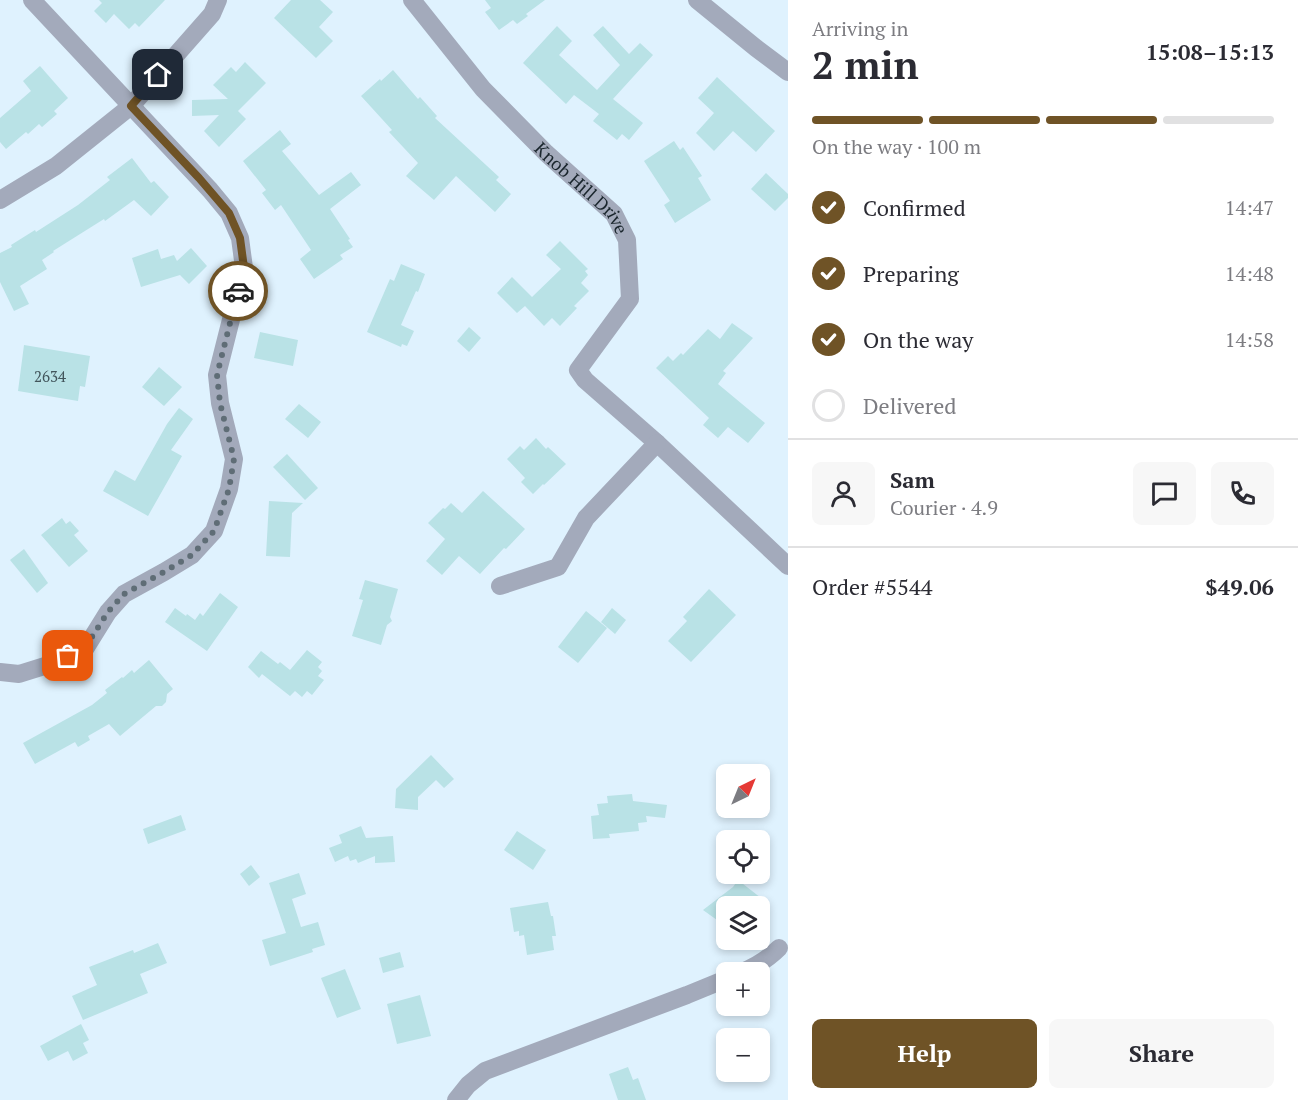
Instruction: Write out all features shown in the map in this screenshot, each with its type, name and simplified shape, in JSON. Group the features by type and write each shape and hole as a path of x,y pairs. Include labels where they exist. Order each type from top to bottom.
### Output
{"street":[{"path":"0,672 19,674 51,664 84,649 108,612 124,594 192,555 214,531 229,489 234,459 220,403 217,375 244,268 240,238 229,213 32,0"},
{"path":"0,200 56,166 131,106 212,14 218,0"},
{"name":"Knob Hill Drive","path":"412,0 483,89 546,153 614,214 627,240 630,298 578,370 585,380 657,443 788,566"},
{"path":"697,0 788,72"},
{"path":"500,586 558,567 586,518 657,443"},
{"path":"763,962 779,948"},
{"path":"456,1100 468,1085 485,1071 716,983"}],"building":[{"path":"99,0 165,0 139,27 135,23 129,29 114,14 106,23 94,11 102,3"},
{"path":"291,0 320,0 333,12 319,27 333,41 316,58 274,18"},
{"path":"485,0 545,0 517,24 513,20 499,30 485,12 491,8"},
{"path":"557,26 572,41 559,55 597,90 620,65 593,35 603,26 629,54 640,43 653,55 613,99 643,123 629,140 622,134 617,140 593,121 599,114 574,95 566,104 523,63"},
{"path":"245,62 266,83 238,111 246,119 219,147 204,131 219,115 192,116 192,100 228,99 213,85 231,67 236,72"},
{"path":"40,66 68,98 54,111 57,114 42,127 39,124 6,149 0,142 0,118 31,91 23,81"},
{"path":"393,70 418,99 420,97 437,116 435,118 499,177 496,180 511,194 495,212 456,176 434,200 406,176 418,163 389,132 392,130 361,96"},
{"path":"717,77 775,131 756,152 733,131 714,151 696,133 714,113 698,98"},
{"path":"280,130 291,144 282,151 319,195 351,172 361,185 330,209 353,247 340,255 343,259 314,279 300,259 311,250 281,205 275,210 262,193 266,190 243,161"},
{"path":"674,141 680,150 683,147 702,176 698,178 711,200 675,223 664,205 670,201 644,161"},
{"path":"132,158 151,183 154,181 169,197 151,216 134,200 105,221 104,219 53,251 42,260 47,269 20,286 29,304 14,311 0,282 0,253 78,205 110,180 107,177"},
{"path":"766,173 788,194 788,198 775,211 751,189"},
{"path":"560,241 588,269 585,271 588,275 581,283 589,291 574,306 577,308 560,326 552,318 544,326 525,306 517,313 497,293 512,277 532,297 561,269 546,255"},
{"path":"191,248 207,266 189,284 180,275 141,287 132,258 158,249 161,259 174,255 177,261"},
{"path":"401,264 425,274 401,325 414,331 407,346 402,344 401,347 367,332 390,279 394,281"},
{"path":"732,323 753,338 723,371 726,373 718,384 765,423 748,443 728,427 718,438 703,425 709,418 656,368 668,356 673,361 681,353 683,355 708,329 720,339"},
{"path":"469,327 481,338 469,352 457,341"},
{"path":"260,332 298,340 293,366 254,358"},
{"path":"24,345 90,356 85,387 80,386 78,401 18,391"},
{"path":"159,367 182,387 164,406 142,387"},
{"path":"299,404 321,422 308,438 285,419"},
{"path":"179,408 193,419 171,450 182,456 148,516 103,491 115,470 135,481 167,424"},
{"path":"536,438 566,464 533,494 521,482 525,478 507,459 520,446 524,450"},
{"path":"287,454 318,488 305,500 273,467"},
{"path":"483,491 525,529 480,574 459,556 442,575 426,561 445,539 428,523 451,503 462,513"},
{"path":"269,501 303,503 292,513 290,557 266,556"},
{"path":"62,518 66,524 70,521 79,531 74,535 88,551 69,567 41,535"},
{"path":"24,549 48,583 37,593 10,560"},
{"path":"365,580 398,589 390,617 392,621 387,625 381,645 352,636 363,600 359,599"},
{"path":"709,589 736,615 691,662 668,641 687,621 683,617"},
{"path":"220,593 238,607 207,651 165,622 175,608 195,620 200,613 203,616"},
{"path":"612,608 626,620 615,634 601,622"},
{"path":"586,611 607,628 578,663 558,647"},
{"path":"307,650 322,662 318,667 322,671 318,676 324,680 312,695 307,691 302,697 295,691 290,696 262,674 259,678 248,667 261,651 290,670"},
{"path":"149,660 173,689 167,694 166,702 162,706 156,706 120,736 109,724 88,736 90,740 78,747 75,742 35,764 23,743 92,705 107,693 105,690 132,670 134,673"},
{"path":"431,755 454,779 444,788 436,780 418,797 418,810 395,808 396,789"},
{"path":"632,794 633,801 667,805 665,818 646,816 647,822 638,823 639,831 609,834 610,838 593,839 591,816 599,815 597,804 608,803 607,796"},
{"path":"181,815 186,830 148,844 143,829"},
{"path":"361,826 366,838 393,836 395,862 375,863 375,856 358,863 356,859 350,861 348,856 335,862 329,848 342,843 339,835"},
{"path":"517,831 546,850 533,870 504,850"},
{"path":"251,865 260,877 249,886 240,874"},
{"path":"299,873 306,894 292,899 301,927 318,922 325,945 312,949 313,952 270,966 262,940 286,933 269,883"},
{"path":"735,884 743,884 758,896 721,896"},
{"path":"716,900 716,919 703,910"},
{"path":"548,902 556,936 552,936 554,950 527,955 524,935 519,936 519,931 514,932 510,908"},
{"path":"158,943 167,963 140,974 148,993 83,1020 72,996 97,985 89,967"},
{"path":"400,952 404,967 383,973 379,958"},
{"path":"345,969 361,1009 337,1018 321,978"},
{"path":"420,995 431,1036 397,1044 387,1004"},
{"path":"81,1024 89,1040 83,1043 88,1053 73,1061 68,1051 48,1061 40,1046"},
{"path":"628,1067 633,1080 638,1078 646,1100 618,1100 609,1074"}],"way so far":[{"path":"68,656 84,649 108,612 124,594 192,555 214,531 229,489 234,459 220,403 217,375 238,291"}],"route":[{"path":"158,75 131,106 229,213 240,238 244,268 238,291"}]}
